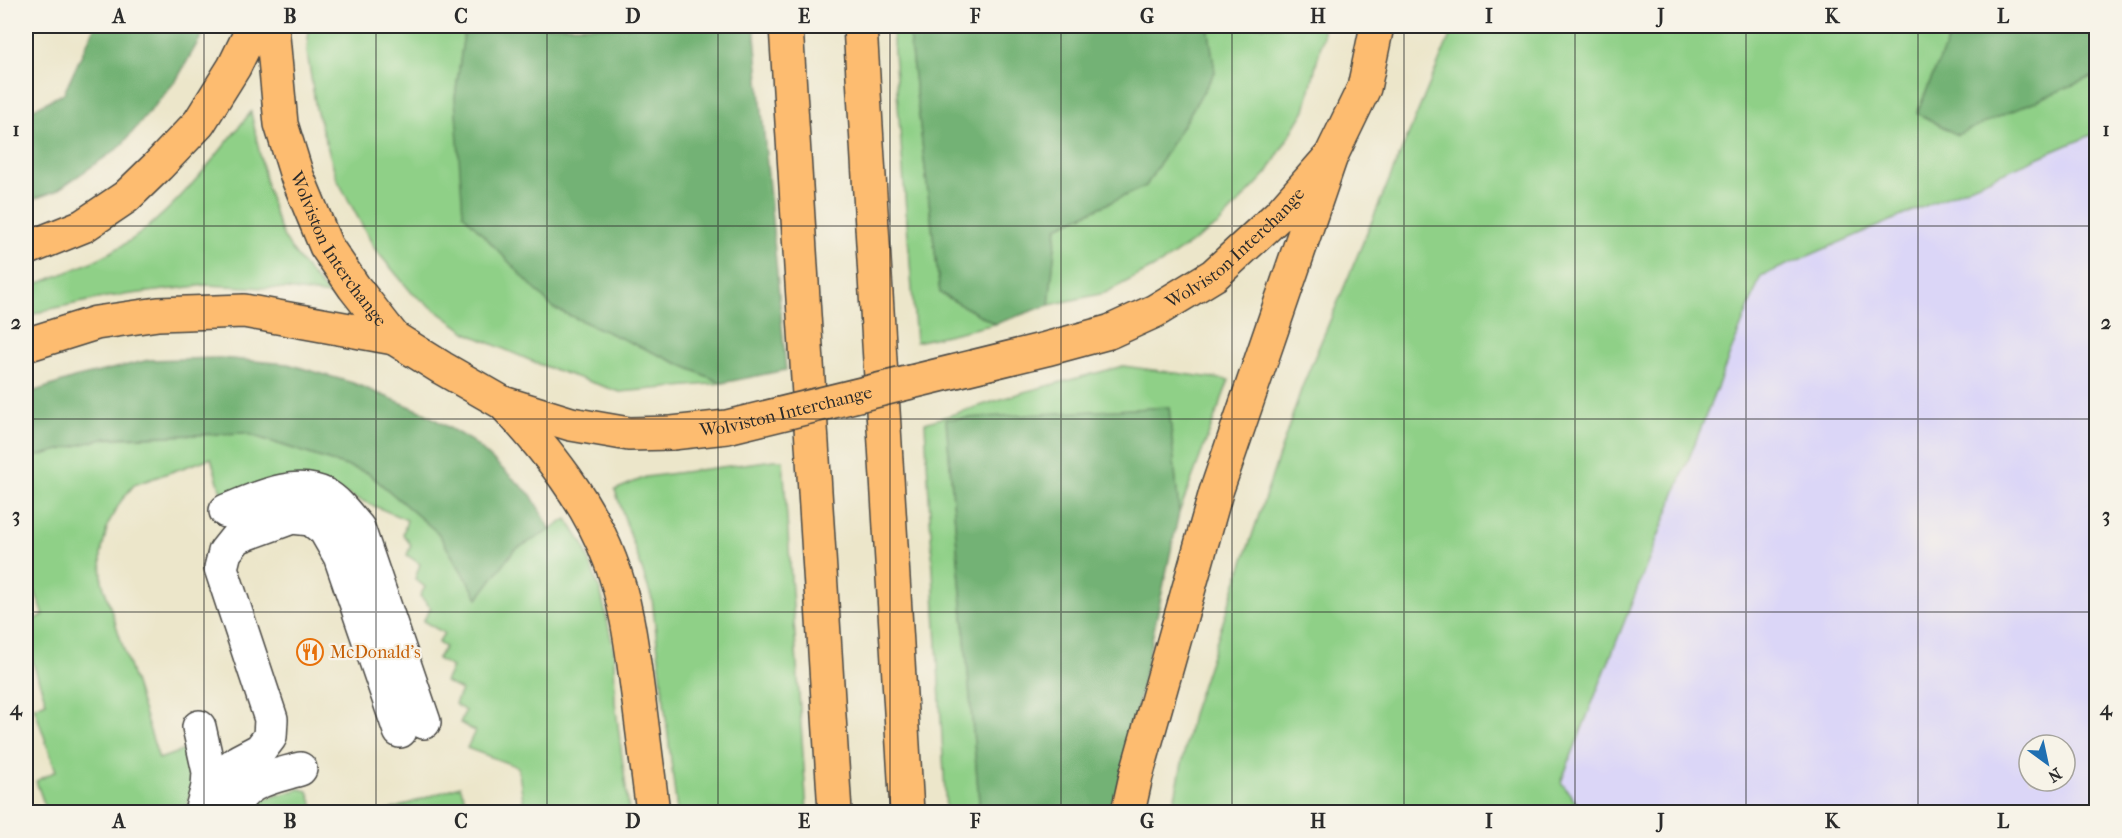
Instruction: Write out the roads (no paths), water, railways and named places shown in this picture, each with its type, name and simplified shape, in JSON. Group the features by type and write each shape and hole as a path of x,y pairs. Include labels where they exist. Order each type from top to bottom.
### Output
{"highway":[{"path":"26,249 83,226 126,197 158,166 199,123 234,67 254,26"},
{"name":"Wolviston Interchange","path":"272,26 281,124 297,176 326,246 354,287 394,338 503,403 571,424 629,434 672,433 727,427 1109,332 1155,311 1214,275 1280,214 1331,156 1364,88 1378,28"},
{"path":"786,26 835,813"},
{"path":"860,26 907,813"},
{"path":"1128,813 1136,776 1216,492 1331,156"},
{"path":"26,345 96,323 158,314 244,311 394,338"},
{"path":"503,403 540,443 571,487 590,517 610,559 626,612 654,813"}],"lane":[{"path":"205,800 219,776 239,761 260,750 270,737 271,719 221,567 225,552 237,537 292,517 311,519 325,530 340,556 412,727 358,528 325,495 300,489 269,494 226,511"},
{"path":"199,727 209,772 205,800"},
{"path":"232,813 234,805 245,789 260,780 300,769"}],"place":[{"name":"McDonald's","path":"310,652"}]}
